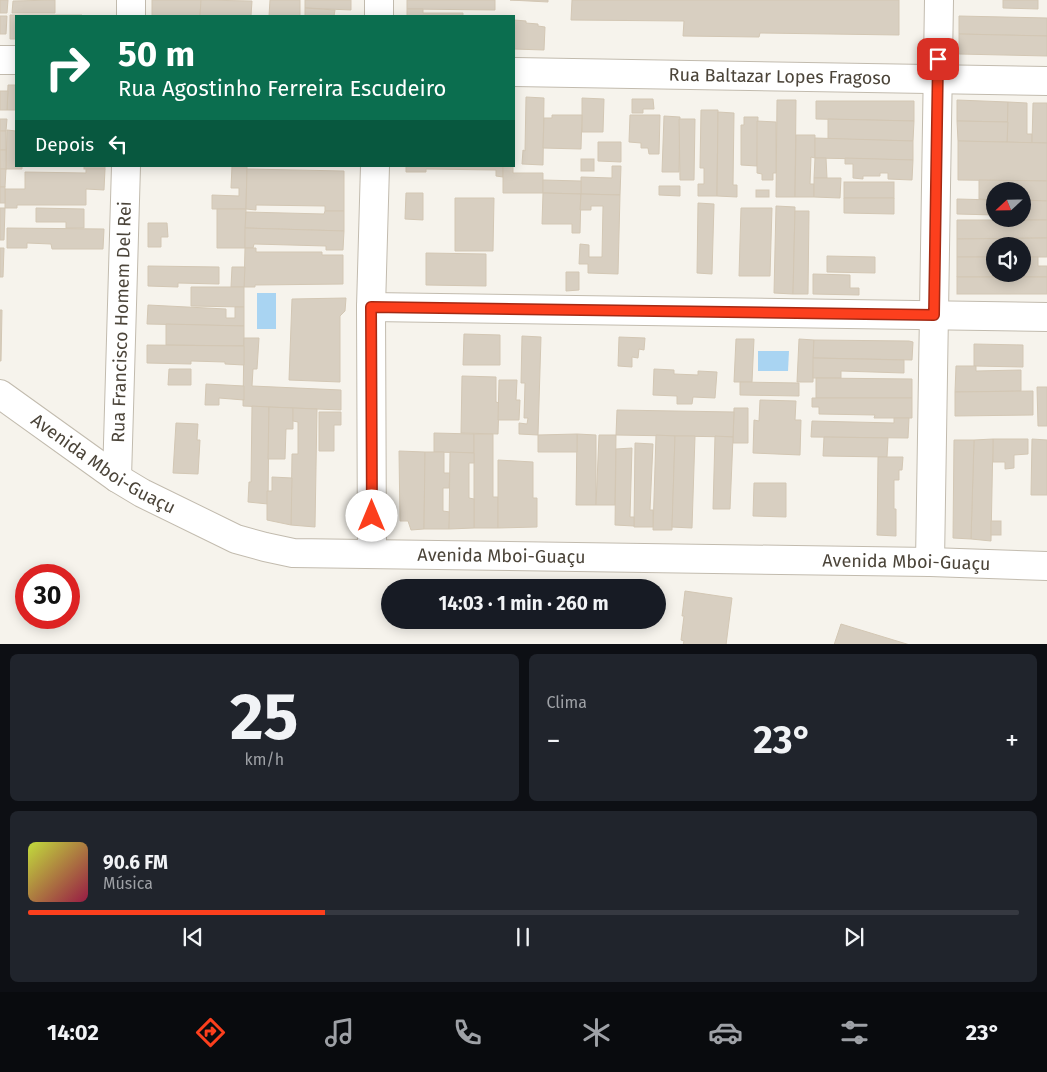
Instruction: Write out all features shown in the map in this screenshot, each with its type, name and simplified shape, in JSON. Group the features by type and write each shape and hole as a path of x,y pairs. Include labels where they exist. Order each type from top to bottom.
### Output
{"street":[{"path":"131,15 132,0"},
{"path":"379,0 379,15"},
{"path":"930,562 939,0"},
{"path":"0,60 15,60"},
{"name":"Rua Baltazar Lopes Fragoso","path":"515,72 1047,80"},
{"name":"Rua Francisco Homem Del Rei","path":"116,478 126,167"},
{"path":"372,554 371,307 375,167"},
{"path":"371,307 1047,317"},
{"name":"Avenida Mboi-Guaçu","path":"0,394 116,478 142,493 236,539 293,553 930,562 1047,566"}],"water":[{"path":"257,293 276,293 276,329 257,329"},
{"path":"758,351 789,351 788,371 758,371"}],"building":[{"path":"0,0 8,0 7,13 0,13"},
{"path":"55,0 55,13 12,13 13,1"},
{"path":"152,0 201,0 200,15 152,15"},
{"path":"201,0 252,1 251,15 200,15"},
{"path":"270,0 300,0 300,15 269,15"},
{"path":"305,0 351,0 351,10 305,8"},
{"path":"407,0 495,0 495,10 407,9"},
{"path":"510,0 548,0 548,2"},
{"path":"572,0 899,0 899,35 760,33 759,37 683,36 684,21 571,20"},
{"path":"1003,0 1038,0 1038,9 1003,8"},
{"path":"305,8 335,10 334,15 305,15"},
{"path":"407,9 423,9 423,13 463,13 463,15 407,15"},
{"path":"10,15 15,15 15,39 10,39"},
{"path":"0,16 7,16 6,34 0,34"},
{"path":"959,16 1047,18 1047,36 959,34"},
{"path":"515,20 526,21 526,23 545,27 544,50 515,49"},
{"path":"959,34 1047,36 1047,56 959,54"},
{"path":"8,85 15,85 15,110 7,110"},
{"path":"0,91 8,91 7,110 0,110"},
{"path":"526,97 544,98 543,165 522,164 523,150 525,151"},
{"path":"582,98 604,99 603,132 582,132"},
{"path":"632,99 653,99 654,109 643,109 643,113 632,113"},
{"path":"777,100 796,100 795,197 776,197"},
{"path":"957,100 1008,102 1008,122 957,121"},
{"path":"816,101 914,101 914,121 816,119"},
{"path":"1008,102 1027,103 1027,134 1032,134 1032,143 1007,142"},
{"path":"1033,103 1047,103 1047,143 1032,143"},
{"path":"701,110 718,110 717,196 698,196 698,184 704,184 704,168 700,168"},
{"path":"718,112 734,113 733,185 737,185 737,197 717,196"},
{"path":"552,115 582,115 581,149 543,148 544,118 552,118"},
{"path":"630,115 660,115 659,154 649,154 648,148 641,148 641,143 629,142"},
{"path":"664,116 680,117 679,172 662,172"},
{"path":"744,117 758,117 757,166 741,165 741,125 744,125"},
{"path":"0,119 7,119 6,131 0,131"},
{"path":"679,119 695,119 694,180 680,180"},
{"path":"828,119 914,121 913,141 828,139"},
{"path":"757,121 776,122 776,173 773,173 773,180 762,180 762,174 757,173"},
{"path":"957,121 1008,122 1007,142 958,141"},
{"path":"7,130 15,131 15,167 22,167 22,169 6,169"},
{"path":"0,131 6,131 6,150 0,150"},
{"path":"796,135 815,135 815,158 811,157 810,184 814,184 814,197 795,197"},
{"path":"815,138 913,141 913,160 815,158"},
{"path":"958,141 1047,143 1047,181 958,180"},
{"path":"598,142 621,142 621,162 598,161"},
{"path":"0,150 6,150 6,169 0,169"},
{"path":"815,158 826,158 827,178 814,178"},
{"path":"845,158 913,160 912,180 888,179 888,173 880,173 880,176 863,176 863,179 853,178 853,164 845,164"},
{"path":"581,159 594,159 594,171 581,171"},
{"path":"612,166 621,166 620,195 581,194 581,177 612,178"},
{"path":"84,167 105,167 105,169 84,169"},
{"path":"232,167 247,167 246,209 212,209 212,195 239,196 239,188 231,188"},
{"path":"406,167 503,167 503,177 496,176 496,170 426,169 426,172 406,172"},
{"path":"503,167 513,167 513,173 543,173 543,193 503,193"},
{"path":"0,169 6,169 5,187 0,187"},
{"path":"86,169 105,169 104,190 86,189 86,205 17,205 17,208 5,208 5,189 25,189 25,172 86,173"},
{"path":"247,169 344,171 344,211 325,211 325,206 256,205 256,210 246,209"},
{"path":"814,178 841,178 840,198 814,197"},
{"path":"543,180 581,181 581,194 543,193"},
{"path":"979,180 1047,181 1047,201 1031,200 1031,182 986,182 986,199 979,199"},
{"path":"844,182 894,182 894,198 844,198"},
{"path":"659,186 680,186 680,196 659,195"},
{"path":"0,187 5,187 5,203 0,203"},
{"path":"756,190 769,190 769,197 756,197"},
{"path":"406,193 423,193 423,220 405,219"},
{"path":"543,193 581,194 580,233 572,233 572,224 542,224"},
{"path":"581,194 620,195 618,274 588,273 588,264 579,264 580,244 589,245 589,257 602,257 603,206 591,206 591,210 580,210"},
{"path":"455,198 494,198 493,251 455,251"},
{"path":"844,198 894,198 894,214 844,213"},
{"path":"957,199 986,200 986,215 957,214"},
{"path":"1031,200 1047,201 1047,220 1031,220"},
{"path":"698,203 714,204 712,274 697,273"},
{"path":"776,206 795,207 793,294 774,293"},
{"path":"0,208 5,208 4,240 0,240"},
{"path":"36,208 84,209 84,228 66,228 66,222 36,222"},
{"path":"741,208 772,208 770,276 739,276"},
{"path":"217,209 246,209 245,248 217,248"},
{"path":"325,211 344,211 344,231 245,228 246,212 324,214"},
{"path":"795,211 809,211 808,294 793,294"},
{"path":"957,220 986,220 986,228 1031,228 1031,220 1047,220 1047,238 986,237 986,239 957,239"},
{"path":"148,223 167,223 168,237 161,237 161,247 148,247"},
{"path":"7,228 104,229 103,249 52,249 51,244 27,243 27,248 7,248"},
{"path":"245,228 344,231 343,250 326,250 326,246 254,244 253,248 245,248"},
{"path":"1031,238 1047,238 1047,257 1031,257"},
{"path":"957,239 986,239 986,257 957,257"},
{"path":"0,248 4,248 3,277 0,277"},
{"path":"245,248 256,248 256,252 322,252 322,255 343,255 343,284 255,285 255,287 244,287"},
{"path":"426,253 486,254 486,286 426,285"},
{"path":"827,256 875,257 875,273 827,272"},
{"path":"957,257 986,257 986,277 957,277"},
{"path":"1031,257 1038,257 1038,266 1047,266 1047,277 1031,277"},
{"path":"148,266 219,267 219,284 178,283 178,287 148,286"},
{"path":"232,267 245,267 244,287 231,287"},
{"path":"566,272 579,272 579,290 566,291"},
{"path":"813,274 850,275 850,288 859,288 859,295 813,294"},
{"path":"957,277 986,277 986,282 1031,282 1031,277 1047,277 1047,294 957,294"},
{"path":"191,287 244,287 244,307 191,306"},
{"path":"346,298 345,311 340,316 340,382 289,380 292,299"},
{"path":"148,305 226,309 226,318 235,318 235,307 244,307 244,326 147,324"},
{"path":"0,310 2,310 1,361 0,361"},
{"path":"166,324 244,326 244,346 166,345"},
{"path":"464,334 500,335 500,365 463,365"},
{"path":"522,336 541,337 538,435 519,434 519,423 527,424 528,418 524,418 525,383 521,383"},
{"path":"619,337 645,338 644,350 639,349 638,358 632,357 632,367 618,366"},
{"path":"244,338 259,338 257,369 253,369 252,386 341,390 341,410 243,406"},
{"path":"736,339 754,339 752,382 734,382"},
{"path":"799,339 814,340 813,382 797,382"},
{"path":"814,340 909,341 913,342 912,360 813,358"},
{"path":"974,344 1023,345 1023,367 974,366"},
{"path":"147,345 244,346 244,365 225,364 225,362 191,361 191,364 147,363"},
{"path":"813,358 904,360 904,373 841,371 841,378 813,378"},
{"path":"956,366 976,366 976,371 1021,370 1021,391 955,392"},
{"path":"169,369 191,369 191,385 168,385"},
{"path":"654,369 674,370 674,374 698,375 698,371 717,372 715,398 693,397 692,404 677,404 677,396 653,395"},
{"path":"462,376 496,377 496,402 499,403 498,434 461,433"},
{"path":"816,378 912,379 912,398 816,398"},
{"path":"499,380 517,380 516,400 520,400 519,420 498,420"},
{"path":"740,382 799,383 799,396 740,395"},
{"path":"206,384 244,386 244,400 219,398 219,405 205,405"},
{"path":"1037,387 1047,387 1047,426 1038,426"},
{"path":"1033,391 1033,415 955,416 955,392"},
{"path":"812,398 912,398 912,418 874,418 875,415 819,414 819,407 812,407"},
{"path":"760,400 796,401 795,420 801,420 800,455 753,453 754,420 759,421"},
{"path":"252,406 269,407 268,504 248,502 249,482 251,482"},
{"path":"269,407 293,408 293,429 286,429 285,459 268,459"},
{"path":"293,408 317,409 315,527 291,525 292,454 298,454 298,422 293,421"},
{"path":"734,408 748,408 748,443 733,443"},
{"path":"617,410 734,412 733,437 616,435"},
{"path":"319,412 341,412 341,425 334,425 334,451 319,451"},
{"path":"894,418 909,418 908,438 811,437 812,421 894,423"},
{"path":"176,423 198,424 197,440 200,440 198,474 173,473"},
{"path":"434,433 474,434 474,453 434,452"},
{"path":"474,434 493,434 493,497 498,497 498,528 474,528"},
{"path":"577,434 596,435 596,505 576,505"},
{"path":"577,434 577,452 538,452 538,435"},
{"path":"599,435 616,435 615,505 596,505"},
{"path":"656,435 675,436 672,530 653,530"},
{"path":"675,436 695,436 692,528 672,527"},
{"path":"715,436 733,437 730,509 713,509"},
{"path":"824,437 888,438 887,457 823,456"},
{"path":"993,439 1028,439 1028,454 1014,455 1014,468 1005,469 1005,462 993,462"},
{"path":"993,439 991,541 971,539 974,440"},
{"path":"1032,439 1047,440 1047,495 1031,495"},
{"path":"954,440 974,440 971,539 953,538"},
{"path":"635,443 653,444 650,510 653,510 653,527 634,527"},
{"path":"632,448 630,517 634,517 634,526 615,525 616,449"},
{"path":"399,451 425,452 424,529 411,530 408,521 400,521"},
{"path":"425,452 444,452 444,473 450,473 449,488 443,488 443,511 450,512 449,529 424,529"},
{"path":"450,452 474,453 474,463 469,463 469,498 474,499 474,528 449,529"},
{"path":"878,457 903,457 902,470 899,470 899,480 894,480 896,536 877,535"},
{"path":"498,460 533,462 533,498 537,498 537,527 498,528"},
{"path":"272,477 292,478 291,525 267,520 267,491 272,491"},
{"path":"754,483 786,483 786,517 753,516"},
{"path":"991,521 1001,521 1001,535 991,535"},
{"path":"685,591 732,598 726,644 683,644 684,641 681,640 684,616 682,616"},
{"path":"841,624 907,644 834,644"}],"route":[{"path":"372,516 371,307 934,315 938,59"}]}
